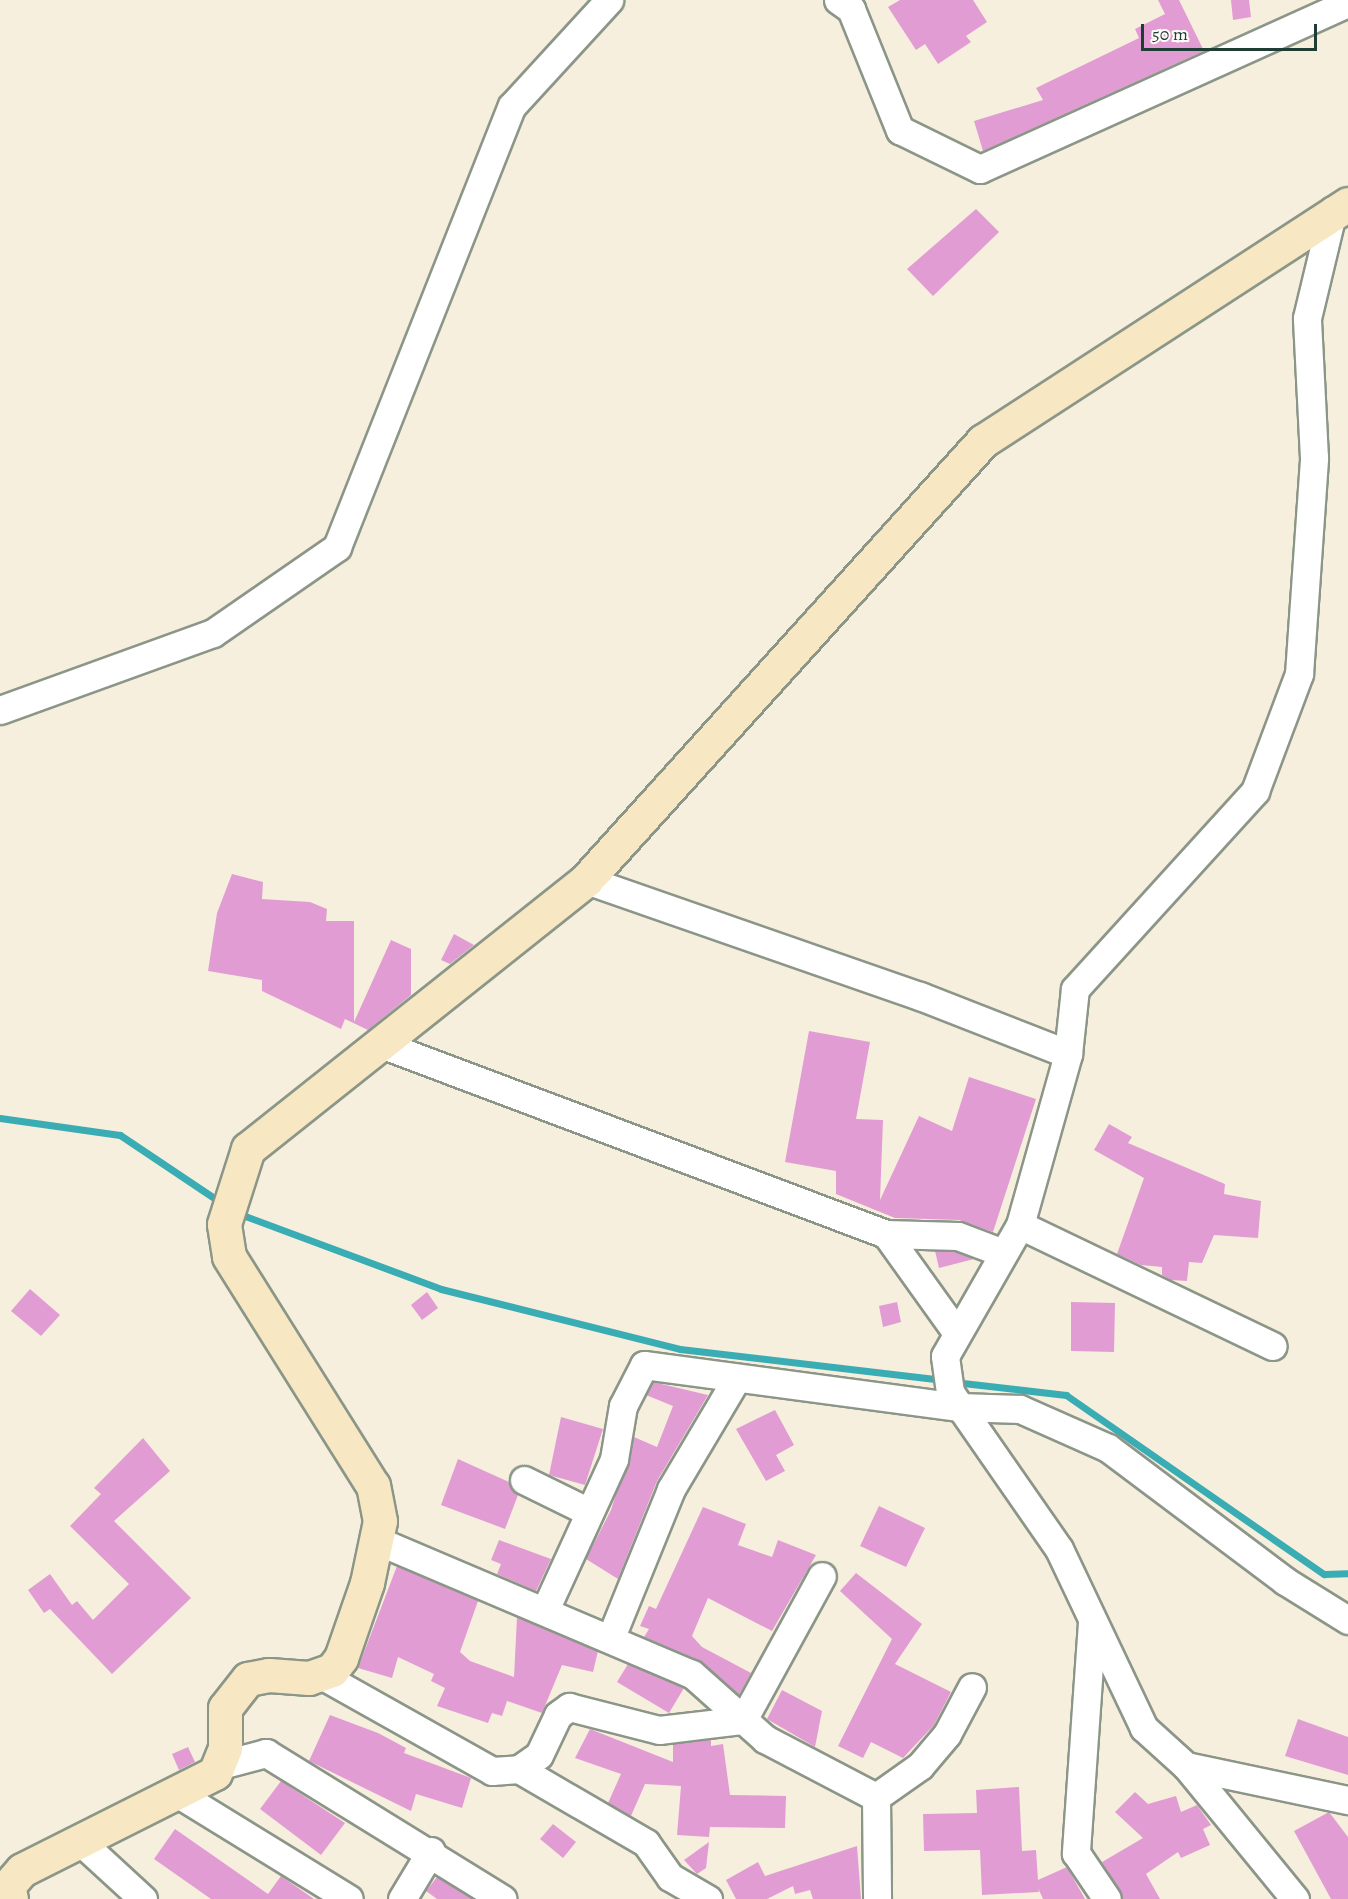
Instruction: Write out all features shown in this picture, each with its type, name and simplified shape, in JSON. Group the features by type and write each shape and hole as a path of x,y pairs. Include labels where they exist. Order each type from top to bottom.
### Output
{"main road":[{"path":"6,1886 21,1870 180,1795 221,1765 225,1708 235,1691 248,1679 269,1675 323,1676 341,1658 378,1541 373,1486 239,1277 224,1224 248,1149 586,880 983,441 1340,207"}],"street":[{"path":"0,710 213,633 337,547 512,106 609,0"},
{"path":"838,0 851,9 900,130 980,169 1348,3"},
{"path":"951,1344 1020,1225 1068,1054 1075,989 1255,791 1299,674 1314,458 1307,318 1340,207"},
{"path":"586,880 920,996 1068,1054"},
{"path":"381,1044 886,1234 958,1236 1004,1253"},
{"path":"1020,1225 1273,1346"},
{"path":"886,1234 951,1344 955,1399 1059,1549 1144,1728 1186,1766 1295,1899"},
{"path":"545,1610 587,1511 614,1459 623,1406 644,1365 736,1378 955,1399 1020,1409 1108,1448 1285,1581 1348,1620"},
{"path":"611,1637 671,1489 736,1378"},
{"path":"524,1480 587,1511"},
{"path":"378,1541 611,1637 692,1674 765,1739 876,1797"},
{"path":"743,1720 822,1576"},
{"path":"1092,1620 1076,1853 1107,1899"},
{"path":"323,1676 492,1771 519,1769 539,1755 558,1715 569,1707 658,1730 743,1720"},
{"path":"876,1797 920,1767 947,1734 972,1687"},
{"path":"221,1765 266,1753 431,1851 502,1899"},
{"path":"1186,1766 1348,1800"},
{"path":"519,1769 646,1843 670,1877 708,1899"},
{"path":"180,1795 349,1899"},
{"path":"876,1797 877,1899"},
{"path":"82,1843 143,1899"},
{"path":"402,1899 431,1851"}],"building":[{"path":"900,0 973,0 987,22 966,36 971,42 938,64 925,44 916,50 888,7"},
{"path":"1158,0 1179,0 1204,51 983,151 974,121 1043,100 1036,88 1139,38 1135,29 1165,14"},
{"path":"1231,0 1249,0 1251,17 1233,20"},
{"path":"976,209 999,232 933,296 907,269"},
{"path":"232,874 263,882 262,899 310,902 327,909 326,921 354,921 354,1022 391,940 411,949 411,995 368,1030 345,1019 341,1029 262,991 262,980 208,971 217,913"},
{"path":"454,934 474,945 450,964 441,960"},
{"path":"809,1031 870,1042 856,1119 883,1120 880,1200 919,1116 952,1131 969,1077 1036,1099 993,1232 959,1220 895,1218 836,1194 836,1171 785,1162"},
{"path":"1109,1124 1132,1137 1128,1143 1225,1184 1224,1194 1261,1201 1258,1238 1214,1235 1202,1263 1189,1262 1187,1281 1171,1280 1162,1275 1162,1267 1141,1265 1117,1254 1144,1178 1094,1150"},
{"path":"935,1251 955,1252 974,1259 939,1268"},
{"path":"30,1289 60,1315 41,1336 11,1311"},
{"path":"427,1292 438,1308 422,1320 411,1305"},
{"path":"897,1302 901,1322 883,1327 879,1306"},
{"path":"1071,1302 1115,1303 1114,1352 1071,1351"},
{"path":"653,1382 708,1395 657,1481 618,1579 586,1559 611,1510 634,1437 657,1447 673,1406 646,1395"},
{"path":"775,1410 794,1445 776,1455 785,1471 766,1481 736,1429"},
{"path":"561,1417 603,1429 585,1485 549,1475"},
{"path":"143,1438 170,1471 114,1521 191,1598 112,1674 50,1609 44,1613 28,1590 50,1574 72,1605 77,1601 93,1620 129,1584 70,1526 101,1494 94,1488"},
{"path":"458,1459 509,1482 518,1495 505,1529 441,1505"},
{"path":"879,1506 925,1528 906,1567 860,1546"},
{"path":"703,1507 746,1524 738,1545 772,1557 778,1540 816,1555 772,1631 708,1598 692,1636 702,1647 751,1673 739,1695 698,1660 644,1637 649,1629 640,1626 649,1606 656,1609"},
{"path":"499,1540 551,1559 536,1591 497,1574 501,1564 491,1560"},
{"path":"397,1566 478,1601 460,1652 470,1661 514,1677 517,1617 598,1651 593,1672 562,1665 542,1713 507,1701 502,1716 492,1713 488,1723 437,1706 445,1688 431,1681 434,1674 398,1657 392,1678 358,1668"},
{"path":"856,1573 922,1624 895,1664 951,1692 934,1725 903,1758 871,1742 863,1758 838,1746 892,1639 840,1591"},
{"path":"628,1664 684,1688 669,1713 617,1682"},
{"path":"782,1690 822,1711 815,1747 767,1719"},
{"path":"330,1715 378,1733 406,1748 404,1753 471,1778 462,1808 416,1794 411,1811 309,1761"},
{"path":"1298,1719 1348,1737 1348,1775 1285,1756"},
{"path":"590,1729 673,1762 673,1744 711,1740 711,1746 723,1744 730,1795 786,1796 785,1828 710,1827 709,1837 677,1835 681,1786 645,1784 631,1816 608,1803 621,1774 575,1758"},
{"path":"188,1747 195,1762 179,1770 172,1754"},
{"path":"281,1781 345,1823 321,1855 260,1809"},
{"path":"1019,1787 1022,1851 1036,1850 1038,1880 1067,1867 1085,1899 1043,1899 1038,1888 1039,1892 982,1895 980,1850 924,1851 923,1814 977,1813 976,1790"},
{"path":"1135,1792 1148,1804 1176,1796 1181,1812 1197,1805 1211,1825 1203,1829 1210,1845 1181,1858 1178,1852 1146,1874 1160,1899 1123,1899 1102,1862 1143,1838 1115,1812"},
{"path":"1329,1812 1348,1837 1348,1899 1331,1899 1294,1831"},
{"path":"553,1824 576,1842 563,1858 540,1839"},
{"path":"175,1829 268,1894 281,1876 314,1899 211,1899 154,1859"},
{"path":"709,1842 706,1868 697,1874 684,1860"},
{"path":"857,1846 861,1899 813,1899 810,1890 795,1894 793,1886 767,1899 736,1899 726,1880 758,1862 765,1876"},
{"path":"437,1877 472,1899 437,1899 426,1891"}],"waterway":[{"path":"0,1118 120,1135 223,1204"},
{"path":"237,1213 441,1289 680,1349 943,1380"},
{"path":"954,1382 1066,1395 1324,1574 1348,1573"}]}
